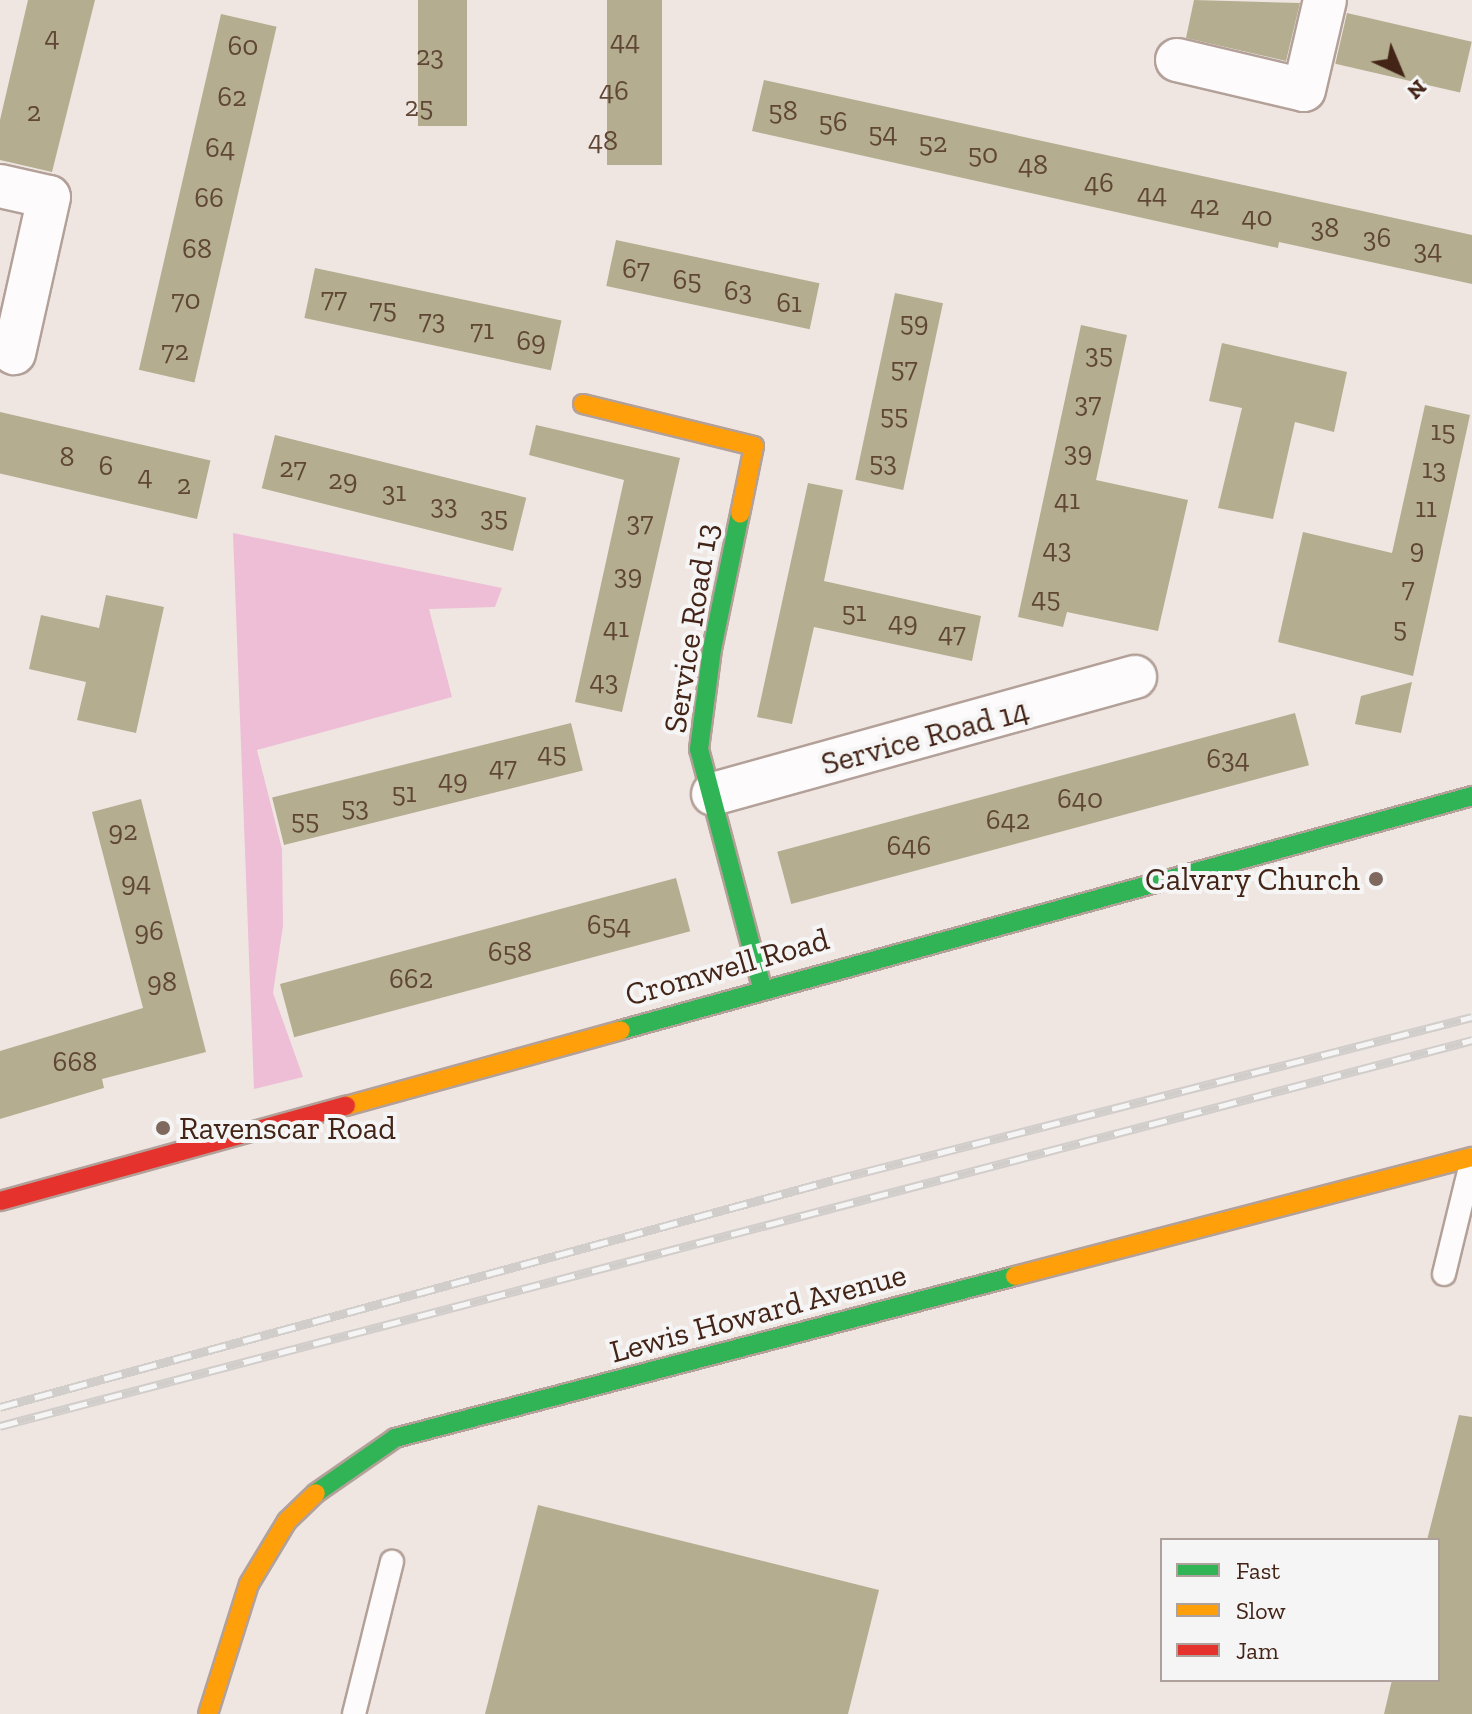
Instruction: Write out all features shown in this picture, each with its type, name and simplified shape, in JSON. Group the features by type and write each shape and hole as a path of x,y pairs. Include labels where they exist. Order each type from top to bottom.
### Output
{"street":[{"path":"1177,60 1304,90 1325,0"},
{"path":"0,186 49,197 14,353"},
{"name":"Service Road 13","path":"583,404 754,446 701,716 699,749 762,988"},
{"name":"Service Road 14","path":"713,794 1135,677"},
{"name":"Cromwell Road","path":"0,1201 762,988 1472,796"},
{"name":"Lewis Howard Avenue","path":"208,1714 222,1657 249,1584 287,1521 334,1476 395,1438 1472,1158"}],"lane":[{"path":"1444,1274 1472,1158"},
{"path":"354,1714 392,1562"}],"shaded area":[{"path":"233,533 502,588 495,607 429,609 452,697 257,750 282,849 283,926 273,993 303,1077 254,1089"}],"building":[{"path":"28,0 95,0 52,172 0,160 0,120"},
{"path":"418,0 467,0 467,126 418,126"},
{"path":"607,0 662,0 662,165 607,165"},
{"path":"1194,0 1300,3 1286,61 1186,38"},
{"path":"1347,13 1472,42 1460,92 1335,64"},
{"path":"221,14 277,27 194,382 139,370"},
{"path":"764,80 1472,235 1472,284 1279,242 1278,248 752,131"},
{"path":"616,240 819,283 810,329 606,286"},
{"path":"315,268 561,320 551,370 304,318"},
{"path":"895,293 943,303 903,490 855,480"},
{"path":"1081,325 1127,335 1096,480 1188,500 1158,631 1067,612 1063,627 1018,617"},
{"path":"1222,343 1347,372 1334,432 1295,422 1273,519 1218,508 1242,408 1209,401"},
{"path":"1425,405 1470,415 1413,676 1278,642 1303,532 1392,553"},
{"path":"0,412 210,461 197,519 0,474"},
{"path":"536,425 680,458 622,712 575,702 624,480 529,455"},
{"path":"275,435 526,498 513,551 262,488"},
{"path":"808,483 843,490 824,581 981,616 972,661 814,627 792,724 757,717"},
{"path":"106,595 164,607 136,733 77,720 86,682 29,669 41,615 99,628"},
{"path":"1412,682 1401,733 1355,724 1361,696"},
{"path":"1295,713 1309,765 791,904 777,852"},
{"path":"571,723 583,771 284,845 272,798"},
{"path":"141,799 206,1052 102,1079 104,1088 0,1119 0,1051 143,1008 92,812"},
{"path":"676,878 690,931 294,1037 280,984"},
{"path":"1459,1415 1472,1417 1472,1714 1384,1714 1392,1682 1440,1682 1440,1538 1428,1538"},
{"path":"538,1505 879,1590 848,1714 485,1714"}],"railway":[{"path":"0,1407 833,1180 1472,1017"},
{"path":"0,1426 1472,1040"}],"traffic: fast":[{"path":"740,514 712,649 699,749 762,988"},
{"path":"621,1030 1472,796"},
{"path":"316,1493 395,1438 1015,1276"}],"traffic: slow":[{"path":"583,404 754,446 740,514"},
{"path":"346,1106 621,1030"},
{"path":"1015,1276 1472,1157"},
{"path":"208,1714 249,1584 287,1521 316,1493"}],"traffic: jam":[{"path":"0,1201 346,1106"}],"place":[{"name":"Calvary Church","path":"1376,879"},
{"name":"Ravenscar Road","path":"163,1128"}]}
